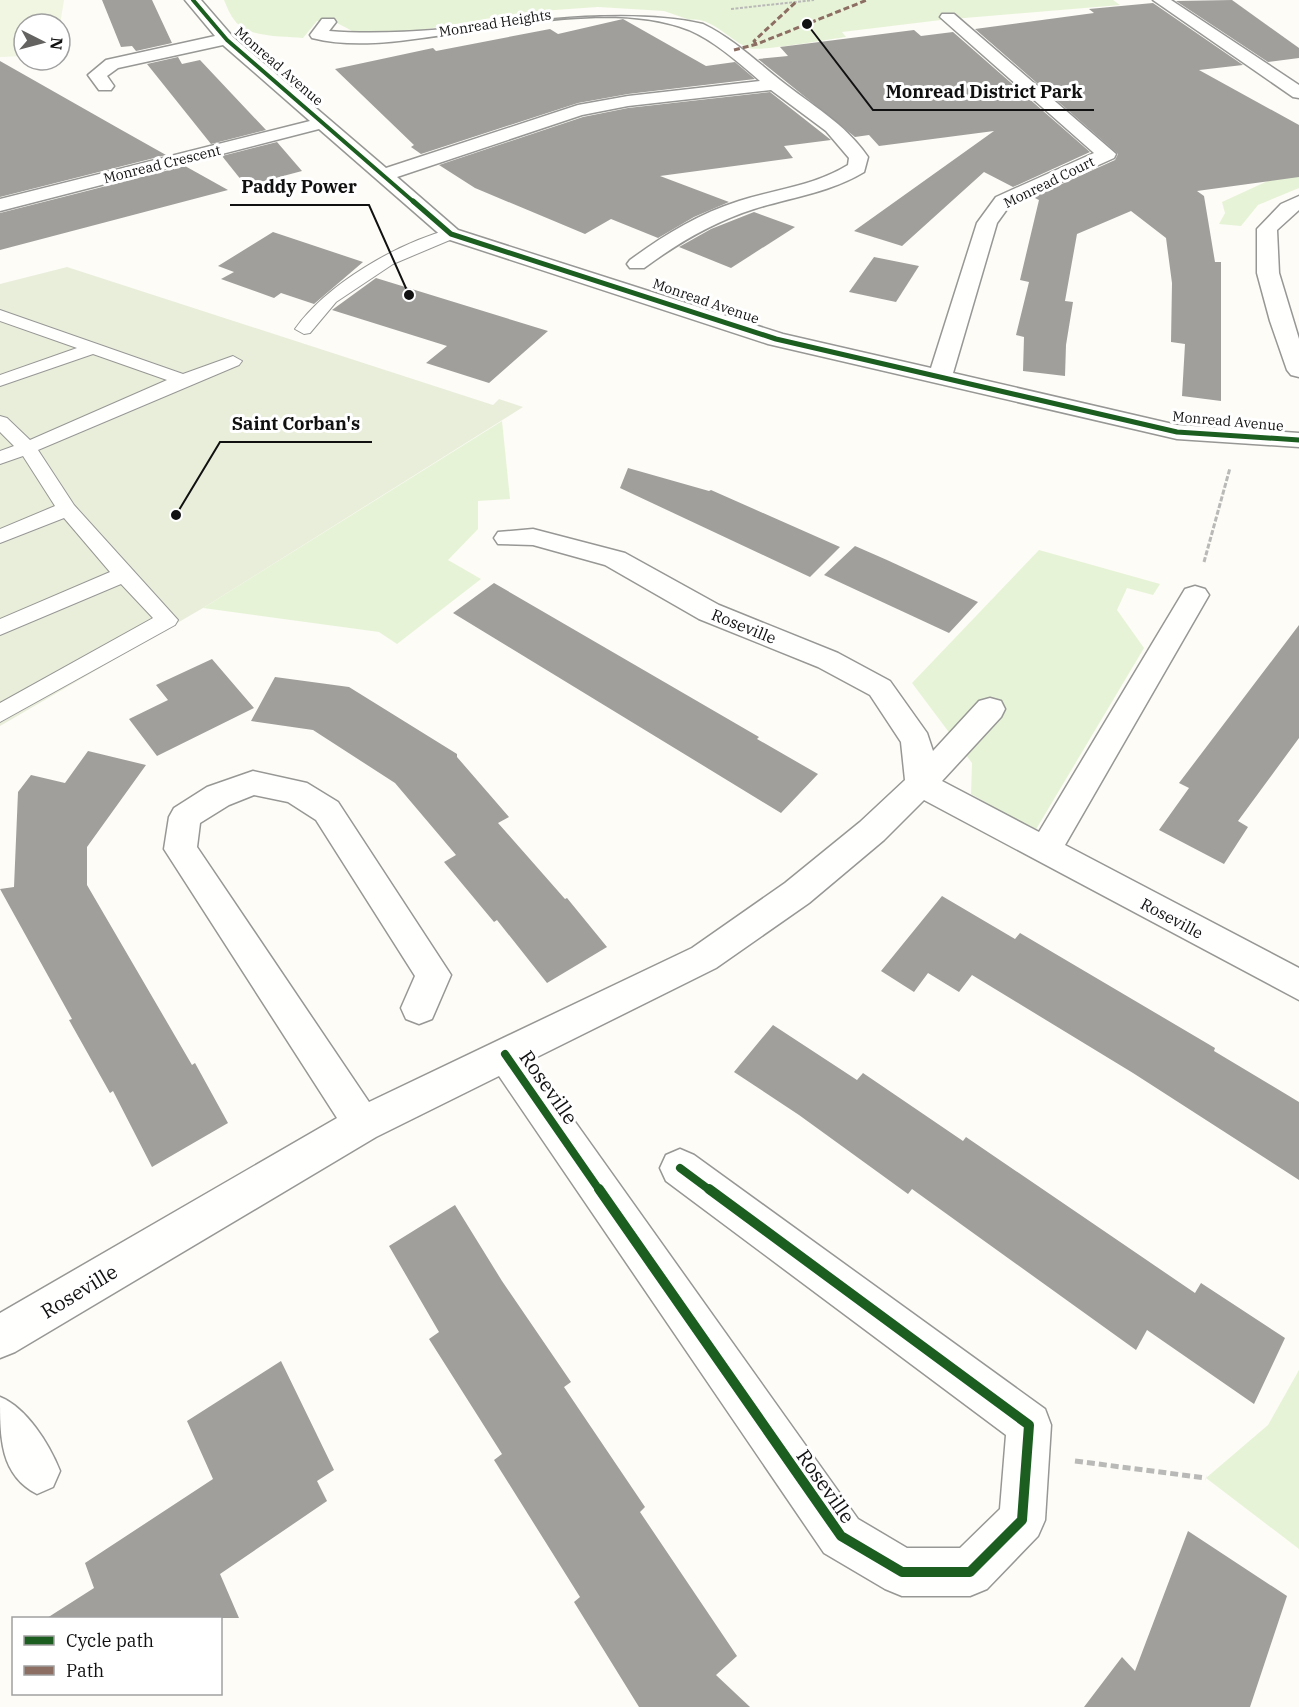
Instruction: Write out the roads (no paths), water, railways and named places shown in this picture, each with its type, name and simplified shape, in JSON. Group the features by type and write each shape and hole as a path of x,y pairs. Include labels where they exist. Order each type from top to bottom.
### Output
{"street":[{"name":"Monread Avenue","path":"193,0 226,39 451,234 600,280 776,339 1177,432 1299,440"},
{"path":"1161,0 1299,93"},
{"name":"Monread Heights","path":"328,22 318,34 348,38 434,33 548,14 586,11 646,14 685,22 734,50 829,124 860,157 858,168 839,181 747,204 679,232 637,264"},
{"name":"Monread Court","path":"940,377 987,223 1003,201 1107,154 948,17"},
{"path":"105,86 97,75 112,64 226,39"},
{"path":"385,175 578,110 628,101 775,84"},
{"name":"Monread Crescent","path":"0,205 323,123"},
{"path":"1299,202 1288,208 1267,229 1268,273 1281,321 1299,370"},
{"name":"Roseville","path":"507,538 533,537 615,559 709,612 828,660 880,688 916,741 921,784"},
{"path":"1045,851 1195,595"},
{"name":"Roseville","path":"0,1338 362,1124 704,958 796,893 872,831 921,784 990,709"},
{"path":"362,1124 180,849 185,817 218,796 253,783 296,792 327,811 434,975 419,1008"},
{"name":"Roseville","path":"921,784 1299,985"},
{"name":"Roseville","path":"505,1054 841,1536 902,1572 969,1572 1022,1520 1029,1425 680,1168"},
{"path":"0,1419 37,1471"}],"lane":[{"path":"304,329 330,298 368,273 387,261 451,234"},
{"path":"2,317 183,380"},
{"path":"0,381 94,348"},
{"path":"0,458 233,361"},
{"path":"0,422 27,448 67,509 167,620 0,714"},
{"path":"0,537 67,509"},
{"path":"0,628 124,574"}],"place":[{"name":"Monread District Park","path":"807,24"},
{"name":"Paddy Power","path":"409,295"},
{"name":"Saint Corban's","path":"176,515"}]}
